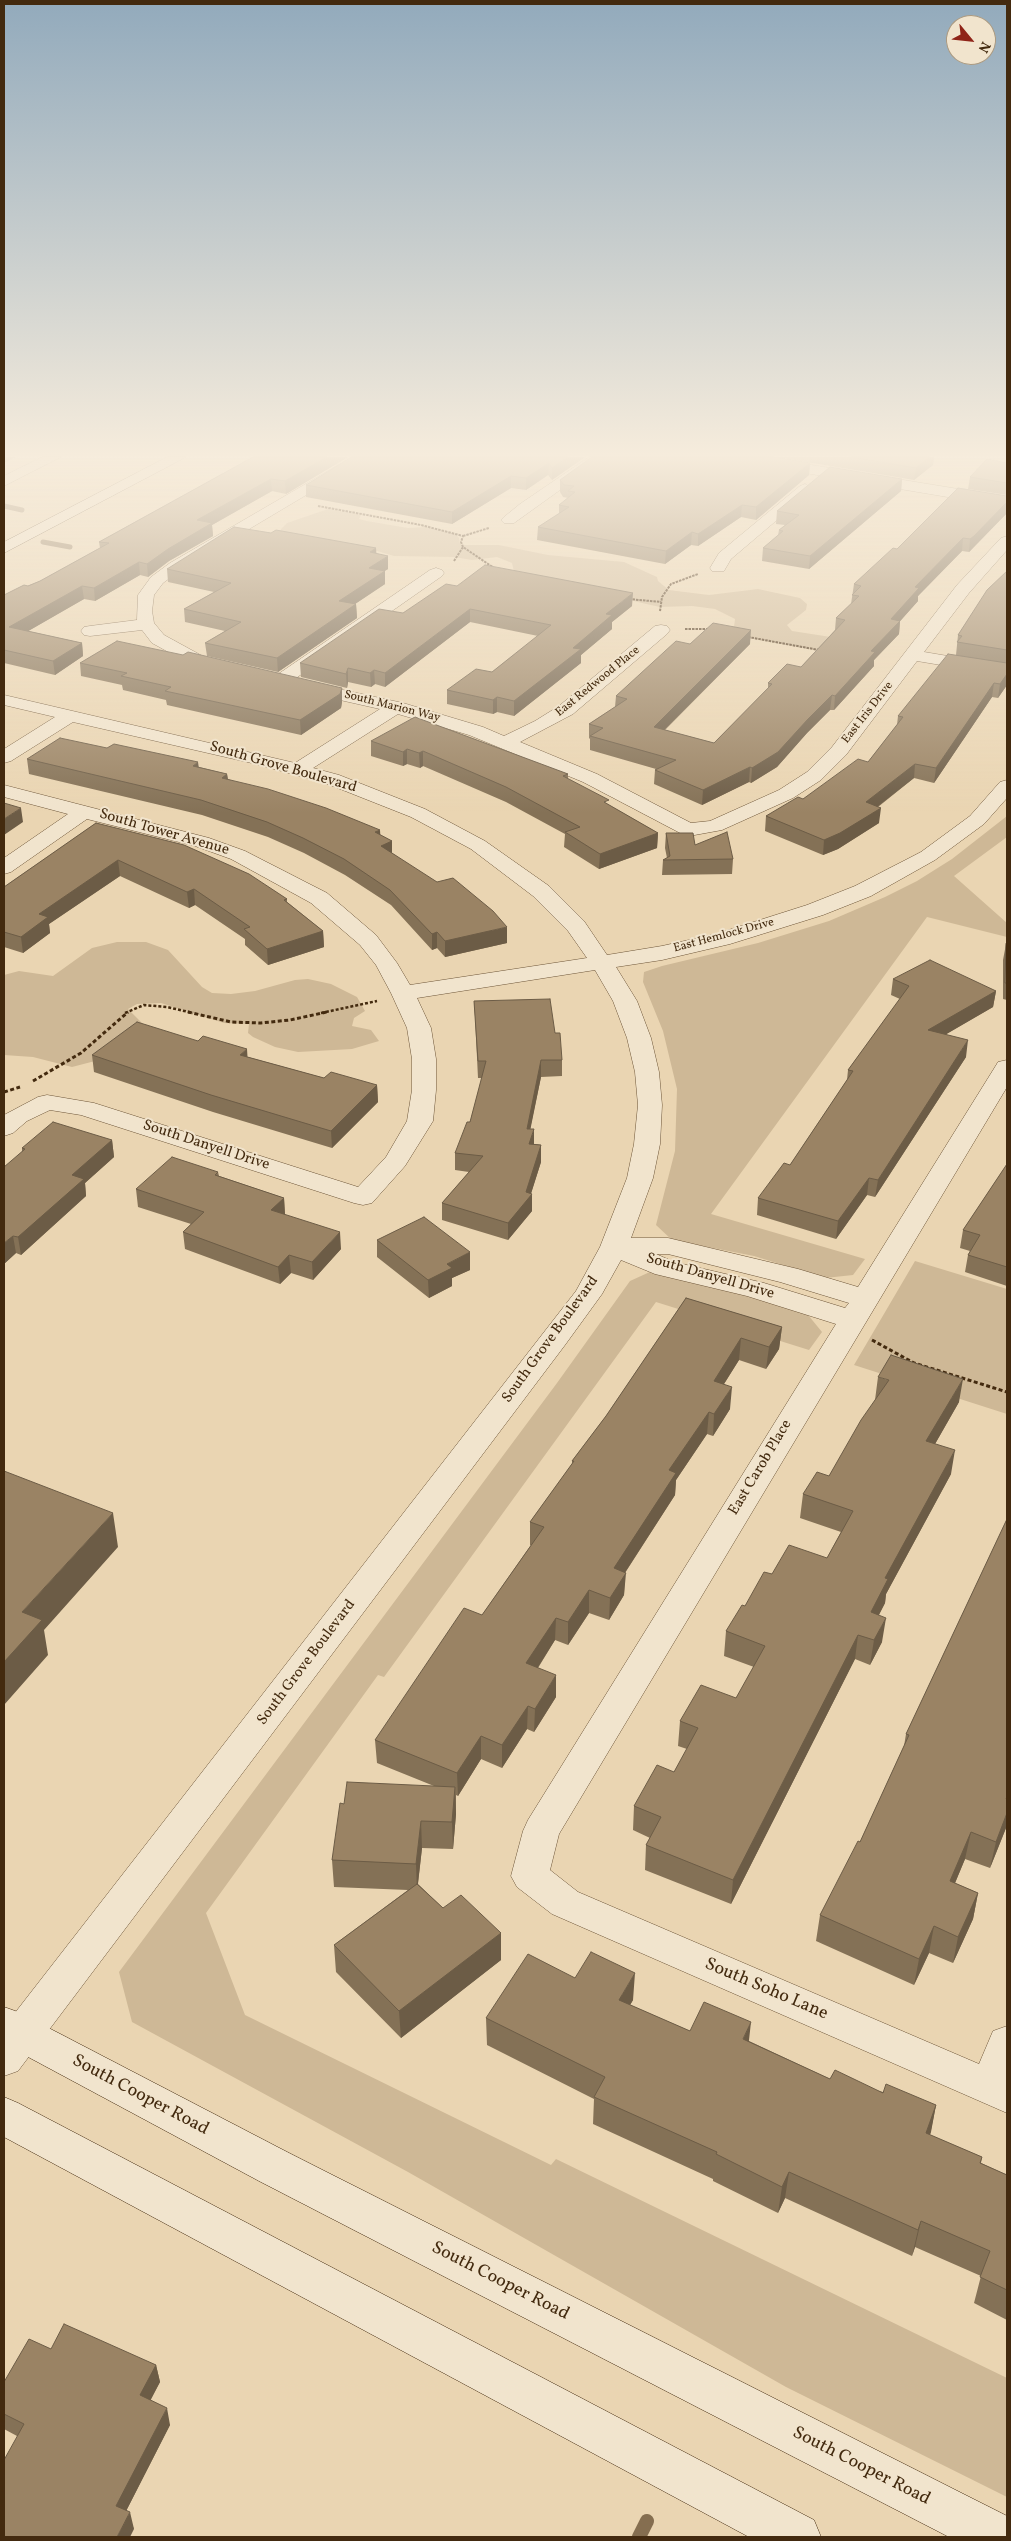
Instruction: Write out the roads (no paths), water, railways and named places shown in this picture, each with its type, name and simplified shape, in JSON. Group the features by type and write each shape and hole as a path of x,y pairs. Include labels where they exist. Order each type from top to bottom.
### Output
{"street":[{"path":"162,576 156,580 146,595 144,611 146,624 158,639 180,652 200,662 238,672"},
{"name":"South Marion Way","path":"432,576 272,679 396,707 476,731 590,778 689,830"},
{"name":"East Iris Drive","path":"689,830 715,826 757,809 786,794 814,776 840,751 974,576"},
{"path":"90,631 146,624"},
{"name":"East Redwood Place","path":"506,742 542,725 566,710 660,630"},
{"path":"913,655 1007,671"},
{"name":"South Grove Boulevard","path":"4,700 298,769 392,802 478,845 541,891 576,926 602,962 625,1001 639,1038 647,1072 650,1105 647,1144 640,1178 614,1247 588,1294 556,1339 10,2038"},
{"path":"298,769 396,707"},
{"path":"4,757 70,715"},
{"name":"East Hemlock Drive","path":"404,995 662,953 722,939 814,910 863,891 928,856 977,820 1007,786"},
{"name":"South Tower Avenue","path":"4,791 202,842 238,855 283,877 318,898 355,927 386,963 404,995 420,1028 424,1059 424,1090 420,1121 396,1160 363,1197"},
{"path":"4,868 85,811"},
{"name":"East Carob Place","path":"530,1876 542,1831 1007,1067"},
{"name":"South Danyell Drive","path":"4,1128 18,1116 47,1102 85,1108 363,1197"},
{"name":"South Danyell Drive","path":"614,1247 665,1268 855,1315"},
{"name":"South Soho Lane","path":"530,1876 566,1903 999,2091"},
{"name":"South Cooper Road","path":"10,2038 274,2167 998,2537"},
{"path":"999,2091 1007,2044"},
{"path":"4,2116 797,2537"}],"waterway":[{"path":"639,2537 647,2521"}]}
